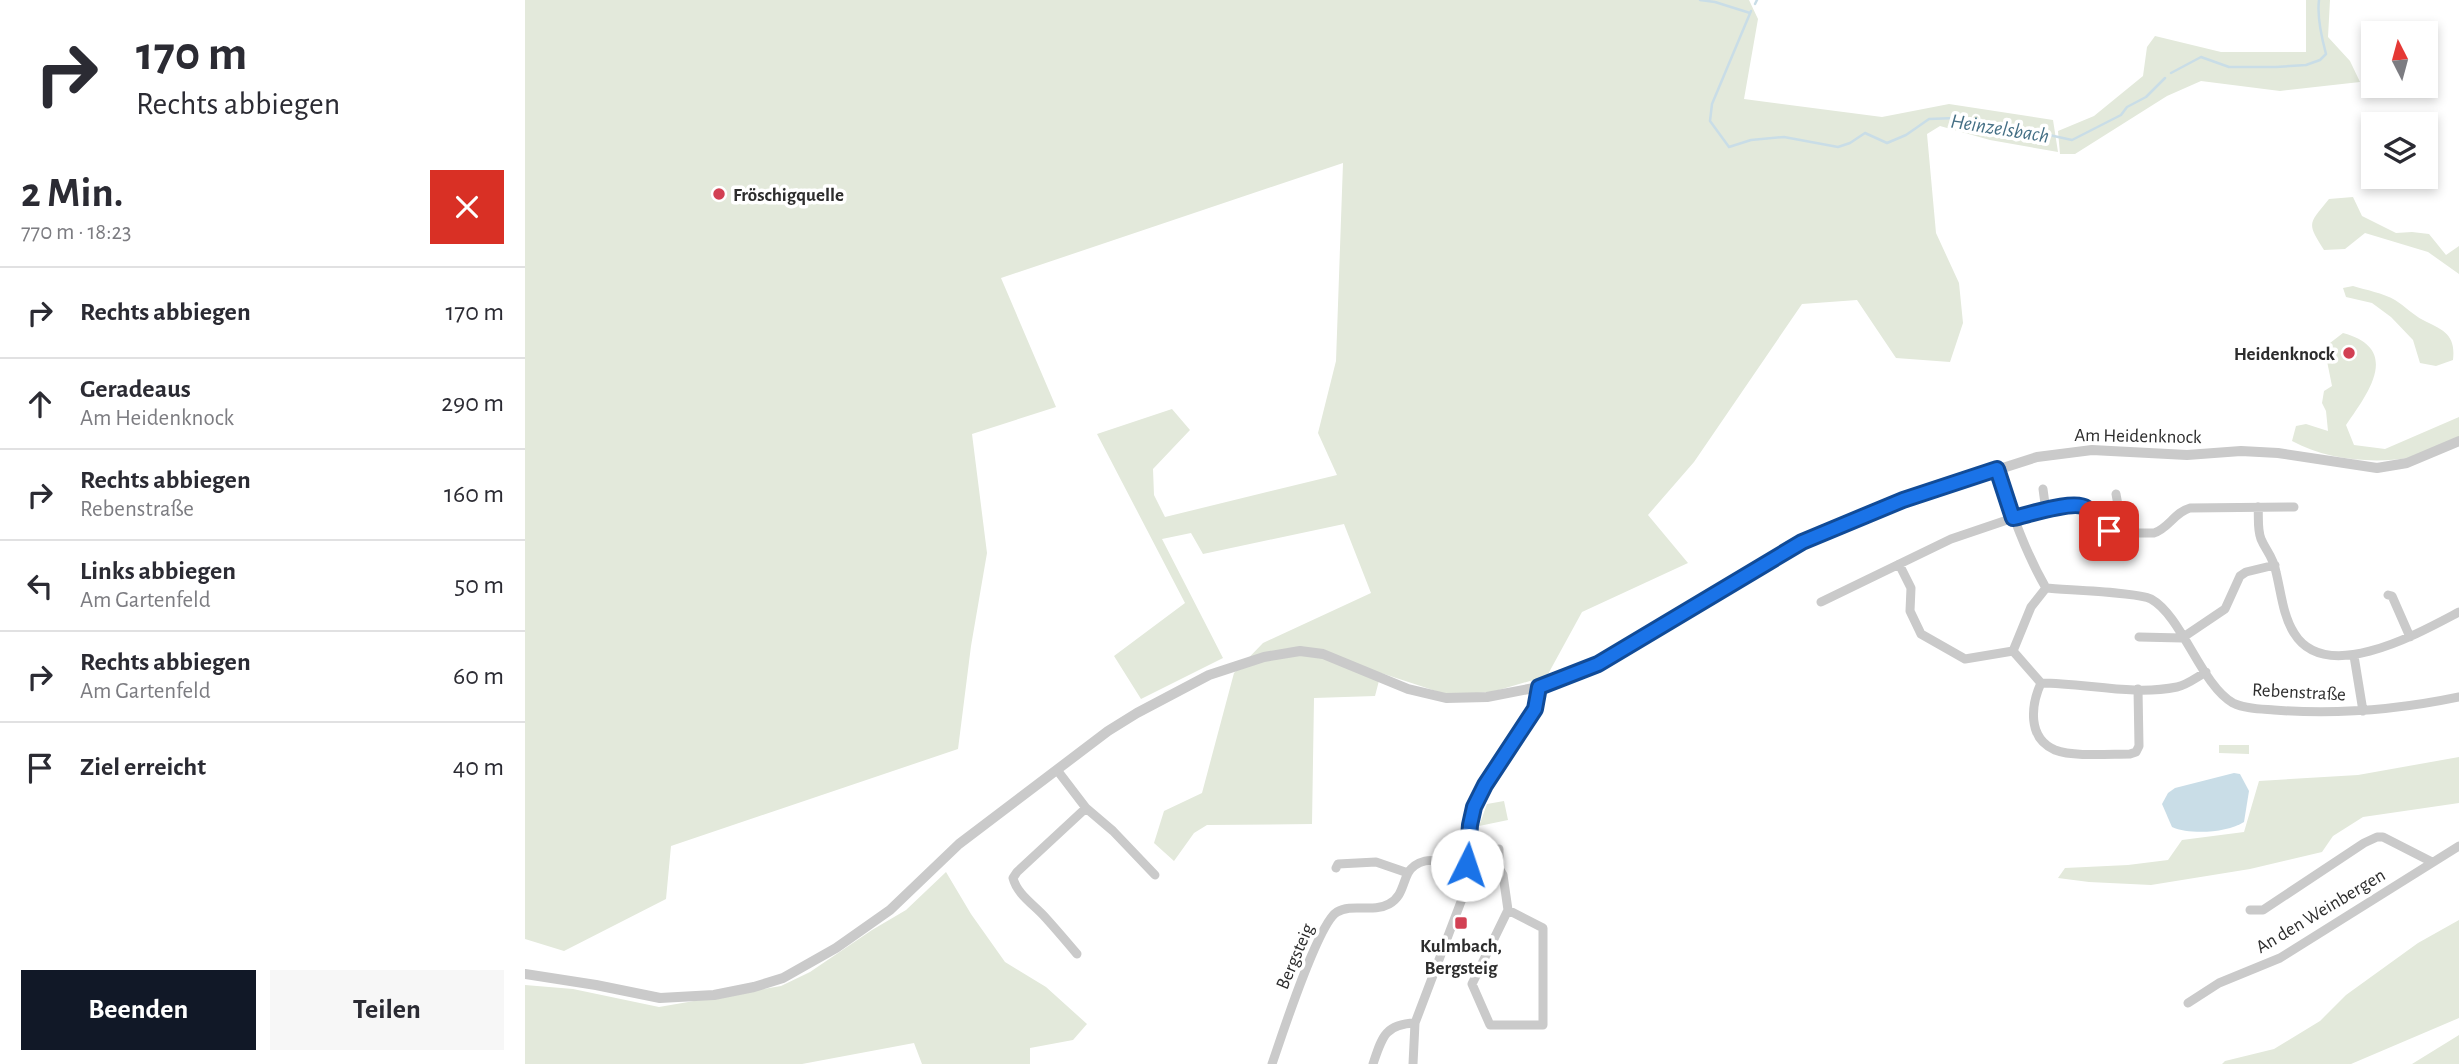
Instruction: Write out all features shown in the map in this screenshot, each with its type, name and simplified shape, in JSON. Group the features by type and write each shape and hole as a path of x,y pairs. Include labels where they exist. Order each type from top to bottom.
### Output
{"street":[{"name":"Am Heidenknock","path":"525,974 660,998 714,995 783,978 836,948 890,910 958,844 1108,731 1209,676 1264,657 1300,651 1323,654 1408,689 1446,698 1487,697 1539,687 1598,664 1760,565 1825,532 1903,500 2052,453 2092,450 2187,455 2241,451 2278,453 2377,468 2407,463 2459,441"},
{"path":"1997,469 2013,518 2034,568 2046,588 2031,607 2013,651"},
{"path":"2043,489 2046,511"},
{"path":"2116,494 2123,533"},
{"path":"1821,602 1951,539 2013,518 2070,505 2081,505 2099,528 2123,533 2159,531 2190,508 2294,507"},
{"path":"2258,507 2260,537 2271,553 2275,565 2288,622 2295,636 2316,652 2354,656 2410,637 2459,612"},
{"path":"1899,564 1911,588 1910,611 1921,634 1965,659 2013,651"},
{"path":"2139,636 2182,638 2225,609 2241,576 2246,572 2275,565"},
{"name":"Rebenstraße","path":"2046,588 2148,597 2167,614 2224,696 2244,707 2314,713 2363,712 2417,706 2459,697"},
{"path":"2388,595 2392,596 2410,637"},
{"path":"2013,651 2041,683 2080,684 2101,690 2181,686 2206,672"},
{"name":"Rebenstraße","path":"2354,656 2363,712"},
{"path":"2041,683 2033,703 2036,730 2049,746 2065,752 2136,752 2139,746 2138,689"},
{"path":"1413,1064 1415,1023 1462,899 1474,807 1485,785 1535,709 1539,687"},
{"path":"1057,770 1086,808 1113,831 1155,875"},
{"path":"1077,954 1043,914 1026,899 1014,884 1013,878 1086,808"},
{"name":"An den Weinbergen","path":"2250,910 2263,910 2377,837 2383,837 2432,862"},
{"name":"An den Weinbergen","path":"2188,1003 2218,983 2280,958 2459,846"},
{"path":"1499,849 1499,868 1503,875 1508,909 1472,984 1490,1025 1543,1025 1543,928 1508,909"},
{"path":"1336,868 1338,864 1376,862 1408,873 1416,864 1427,860 1499,868"},
{"name":"Bergsteig","path":"1272,1064 1300,985 1326,924 1340,910 1381,908 1390,904 1398,898 1408,873"},
{"path":"1373,1064 1385,1035 1393,1027 1415,1023"}],"shaded area":[{"path":"525,0 1749,0 1758,19 1744,99 1882,117 1949,104 2053,120 2058,152 1990,140 1940,126 1927,134 1936,233 1959,283 1963,323 1950,362 1896,358 1857,300 1802,304 1694,462 1648,515 1688,563 1582,612 1547,676 1492,692 1448,695 1381,673 1375,696 1314,698 1312,824 1207,825 1194,833 1174,861 1154,843 1164,811 1202,793 1234,673 1263,643 1371,593 1344,524 1203,554 1191,533 1162,539 1223,658 1141,699 1114,656 1185,603 1097,434 1172,409 1190,430 1153,469 1154,495 1165,517 1337,475 1318,433 1336,361 1343,163 1001,278 1056,407 972,434 987,553 971,646 958,749 671,846 666,899 564,951 525,939"},
{"path":"2306,0 2330,0 2328,37 2350,61 2360,82 2280,91 2201,81 2167,96 2075,154 2060,154 2058,131 2094,116 2143,76 2147,47 2155,36 2221,52 2306,52"},
{"path":"2353,197 2362,216 2396,233 2429,234 2446,255 2459,246 2459,274 2428,252 2365,233 2345,249 2324,250 2312,228 2314,219 2329,199"},
{"path":"2353,286 2399,302 2419,318 2442,330 2452,344 2453,360 2436,366 2420,363 2413,340 2391,317 2372,303 2346,297 2343,288"},
{"path":"2343,333 2361,340 2371,350 2376,361 2370,386 2346,425 2354,445 2385,449 2459,417 2459,440 2414,457 2394,460 2333,456 2292,441 2296,426 2306,424 2328,431 2326,411 2322,403 2324,391 2332,386 2327,361 2330,343"},
{"path":"2219,745 2249,745 2249,754 2219,753"},
{"path":"2459,757 2459,803 2363,817 2333,836 2322,852 2250,869 2151,885 2058,878 2065,868 2168,860 2182,840 2244,832 2259,781 2358,775"},
{"path":"1504,801 1508,820 1479,826 1487,804"},
{"path":"946,872 971,914 1005,962 1046,987 1087,1024 1073,1040 1030,1048 1030,1064 922,1064 914,1043 802,1064 525,1064 525,985 573,989 659,1007 781,986 810,972 906,910"},
{"path":"2459,920 2459,1018 2351,1064 2222,1064 2274,1049 2320,1021 2346,995 2418,943"},
{"path":"2459,1035 2459,1064 2412,1064"}],"water":[{"path":"2234,773 2240,774 2249,791 2244,822 2228,829 2208,832 2172,827 2162,804 2168,793 2175,788"}],"waterway":[{"path":"1700,0 1750,13"},
{"name":"Heinzelsbach","path":"1755,4 1757,0"},
{"name":"Heinzelsbach","path":"2171,73 2201,57 2229,67 2306,65 2320,60 2326,54 2319,20 2319,0"},
{"name":"Heinzelsbach","path":"1751,11 1712,104 1710,121 1729,147 1751,140 1784,137 1838,147 1865,133 1887,143 1906,135 1929,119 1955,118 2072,140 2121,115 2127,107 2146,97 2165,78"}],"place":[{"name":"Fröschigquelle","path":"719,194"},
{"name":"Heidenknock","path":"2349,353"},
{"name":"Kulmbach, Bergsteig","path":"1461,923"}],"route":[{"path":"1467,865 1474,807 1485,785 1535,709 1539,687 1598,664 1802,542 1903,500 1997,469 2013,518 2081,505 2099,528 2109,531"}]}
